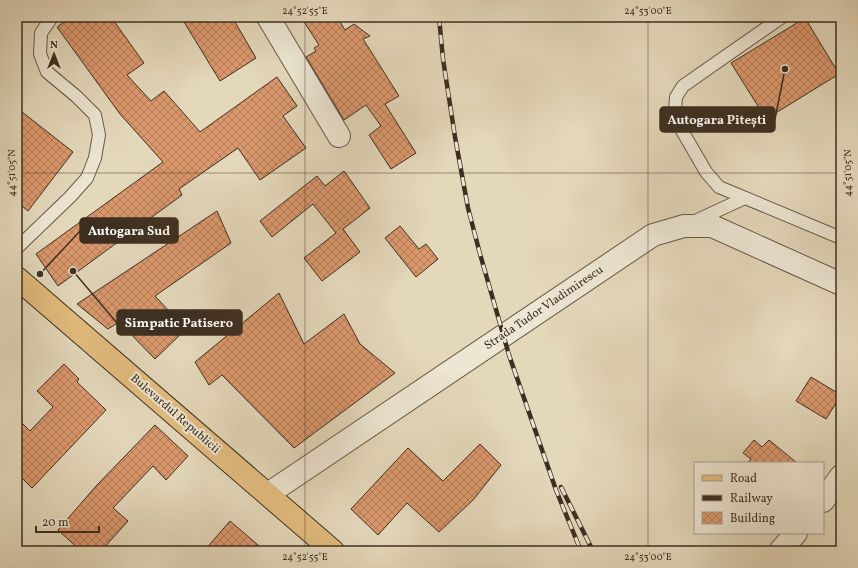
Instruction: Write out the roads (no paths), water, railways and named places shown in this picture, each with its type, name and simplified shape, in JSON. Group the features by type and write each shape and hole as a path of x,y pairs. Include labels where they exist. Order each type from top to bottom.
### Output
{"main road":[{"name":"Bulevardul Republicii","path":"17,278 334,551"}],"street":[{"path":"268,17 339,136"},
{"name":"Strada Tudor Vladimirescu","path":"268,494 653,235 684,226 712,226 841,284"},
{"path":"824,500 841,476"},
{"path":"780,551 795,534"}],"lane":[{"path":"17,248 70,197 87,178 95,158 99,135 95,115 76,96 47,72 40,54 41,33 52,17"},
{"path":"782,17 683,86 676,97 675,110 677,122 706,172 719,187 841,238"},
{"path":"684,226 745,198"}],"railway":[{"path":"439,17 443,59 455,137 468,208 480,254 509,355 556,490 581,551"},
{"path":"561,487 593,551"}],"place":[{"name":"Autogara Pitești","path":"785,69"},
{"name":"Simpatic Patisero","path":"73,271"},
{"name":"Autogara Sud","path":"40,274"}]}
